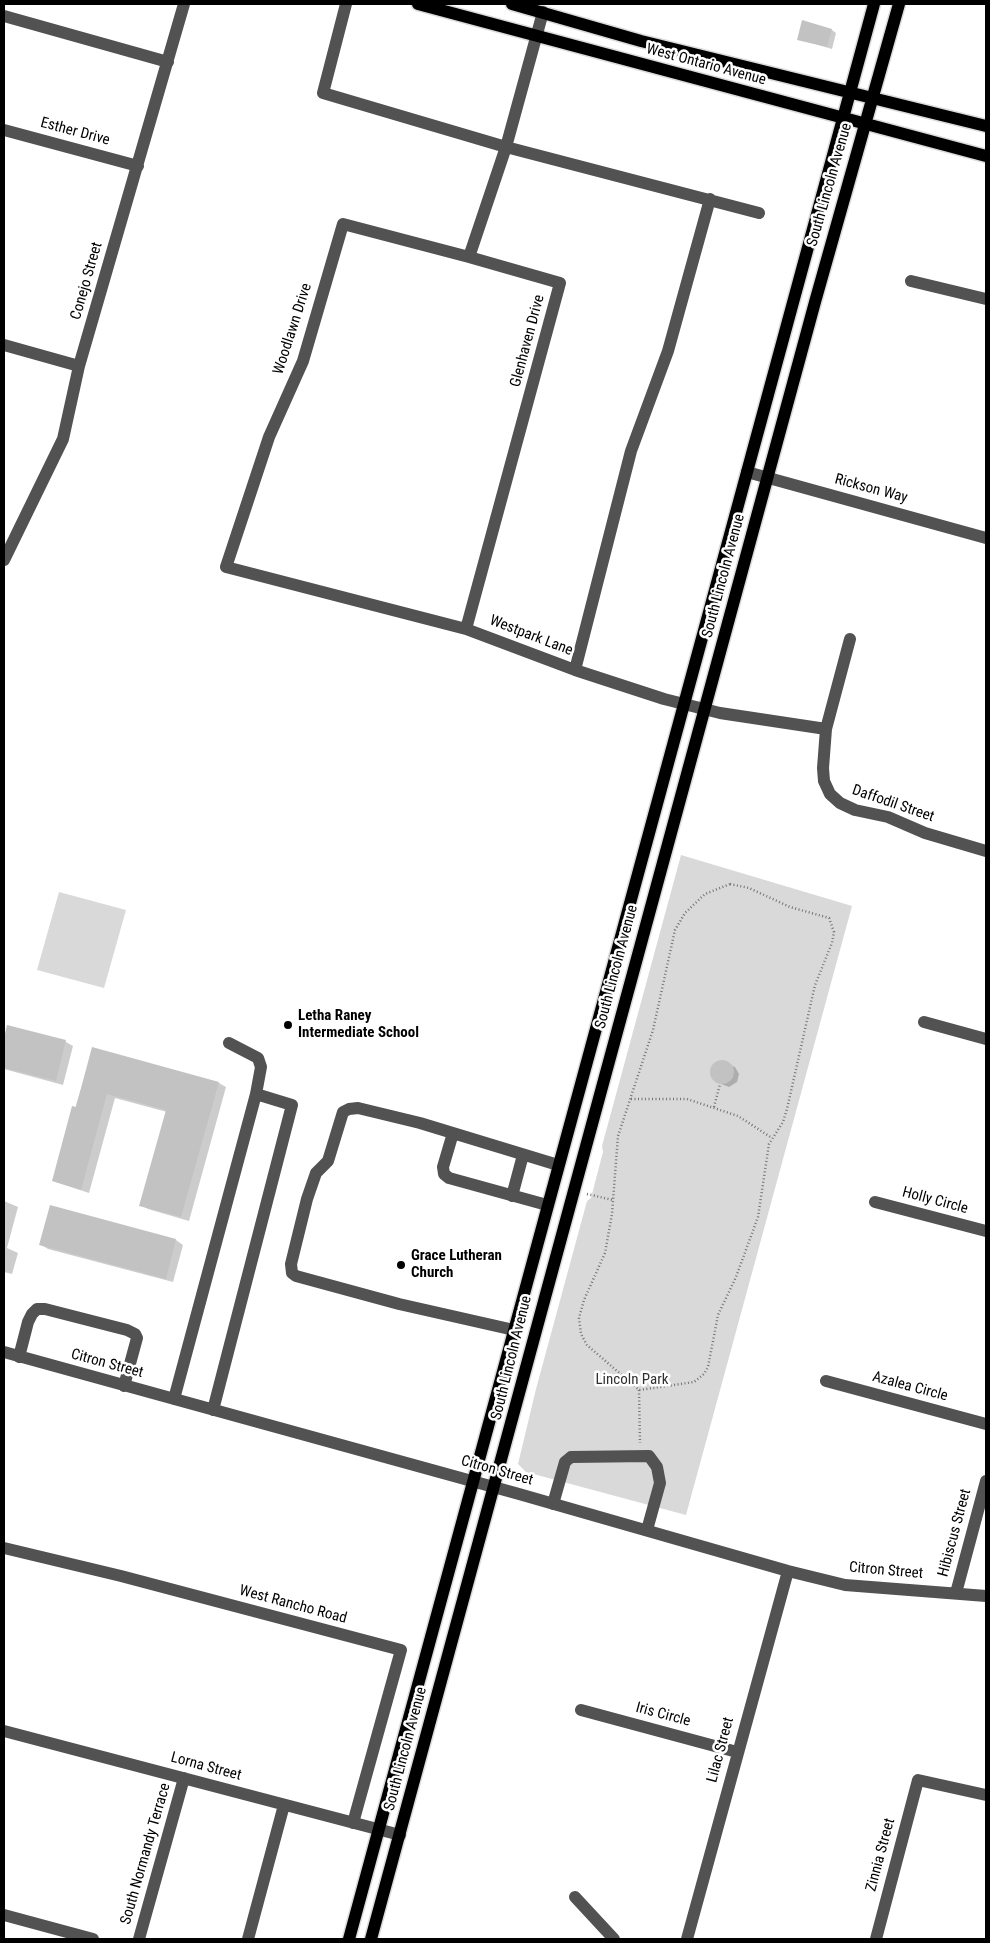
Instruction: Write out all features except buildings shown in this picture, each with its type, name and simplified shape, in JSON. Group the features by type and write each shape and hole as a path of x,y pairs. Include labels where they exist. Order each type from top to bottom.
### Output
{"main road":[{"name":"West Ontario Avenue","path":"418,4 986,156"},
{"name":"West Ontario Avenue","path":"512,4 640,41 986,126"},
{"name":"South Lincoln Avenue","path":"349,1939 874,4"},
{"name":"South Lincoln Avenue","path":"371,1939 494,1487 558,1242 864,124 899,4"}],"street":[{"name":"Conejo Street","path":"4,560 63,439 79,366 184,4"},
{"path":"346,4 323,93 506,147 759,213"},
{"path":"469,257 506,147 543,12"},
{"path":"4,16 168,62"},
{"name":"Esther Drive","path":"4,130 138,166"},
{"path":"575,670 631,451 668,351 710,199"},
{"name":"Woodlawn Drive","path":"226,567 269,437 303,361 343,224 469,257"},
{"name":"Glenhaven Drive","path":"466,629 560,283 469,257"},
{"path":"911,281 986,299"},
{"path":"4,345 79,366"},
{"name":"Rickson Way","path":"747,472 986,538"},
{"name":"Westpark Lane","path":"226,567 466,629 575,670 684,704 826,730"},
{"name":"Daffodil Street","path":"850,639 826,730 824,782 830,794 840,803 855,810 888,817 933,836 986,851"},
{"path":"924,1022 986,1039"},
{"path":"174,1399 256,1094 261,1067 258,1058 229,1043"},
{"path":"213,1410 292,1105 256,1094"},
{"path":"514,1330 399,1304 296,1276 291,1268 312,1183 316,1174 328,1161 343,1112 358,1108 558,1165"},
{"path":"454,1134 444,1160 444,1174 449,1178 547,1205"},
{"path":"512,1196 523,1156"},
{"name":"Holly Circle","path":"875,1202 986,1231"},
{"path":"19,1356 28,1322 37,1309 45,1309 127,1330 135,1334 137,1338 124,1386"},
{"name":"Citron Street","path":"4,1352 845,1585 986,1596"},
{"name":"Azalea Circle","path":"826,1381 986,1424"},
{"path":"553,1504 565,1462 571,1457 650,1456 658,1468 660,1483 647,1530"},
{"name":"Hibiscus Street","path":"956,1593 986,1481"},
{"name":"West Rancho Road","path":"4,1548 121,1576 401,1650 353,1823"},
{"name":"Lilac Street","path":"687,1939 788,1570"},
{"name":"Iris Circle","path":"581,1710 737,1752"},
{"name":"Lorna Street","path":"4,1731 400,1835"},
{"name":"South Normandy Terrace","path":"139,1939 184,1778"},
{"name":"Zinnia Street","path":"876,1939 918,1780 986,1795"},
{"path":"248,1939 284,1805"},
{"path":"575,1897 614,1939"},
{"path":"4,1915 93,1939"}],"path":[{"path":"639,1390 694,1382 704,1374 708,1367 718,1315 736,1277 758,1217 769,1144 783,1122 815,985 832,943 834,932 829,918 790,907 740,885 730,884 718,887 704,894 685,913 675,930 653,1030 617,1143 613,1200 605,1253 581,1309 581,1334 587,1345 639,1390 640,1457"},
{"path":"714,1107 720,1084"},
{"path":"631,1099 687,1099 738,1116 772,1138"},
{"path":"588,1189 586,1194 613,1200"}],"green space":[{"name":"Lincoln Park","path":"681,855 852,906 686,1515 526,1472 518,1464 536,1389 587,1201 591,1198 603,1152 602,1146"},
{"path":"59,892 126,910 104,988 37,970"}],"place":[{"name":"Letha Raney Intermediate School","path":"288,1025"},
{"name":"Grace Lutheran Church","path":"401,1265"}]}
